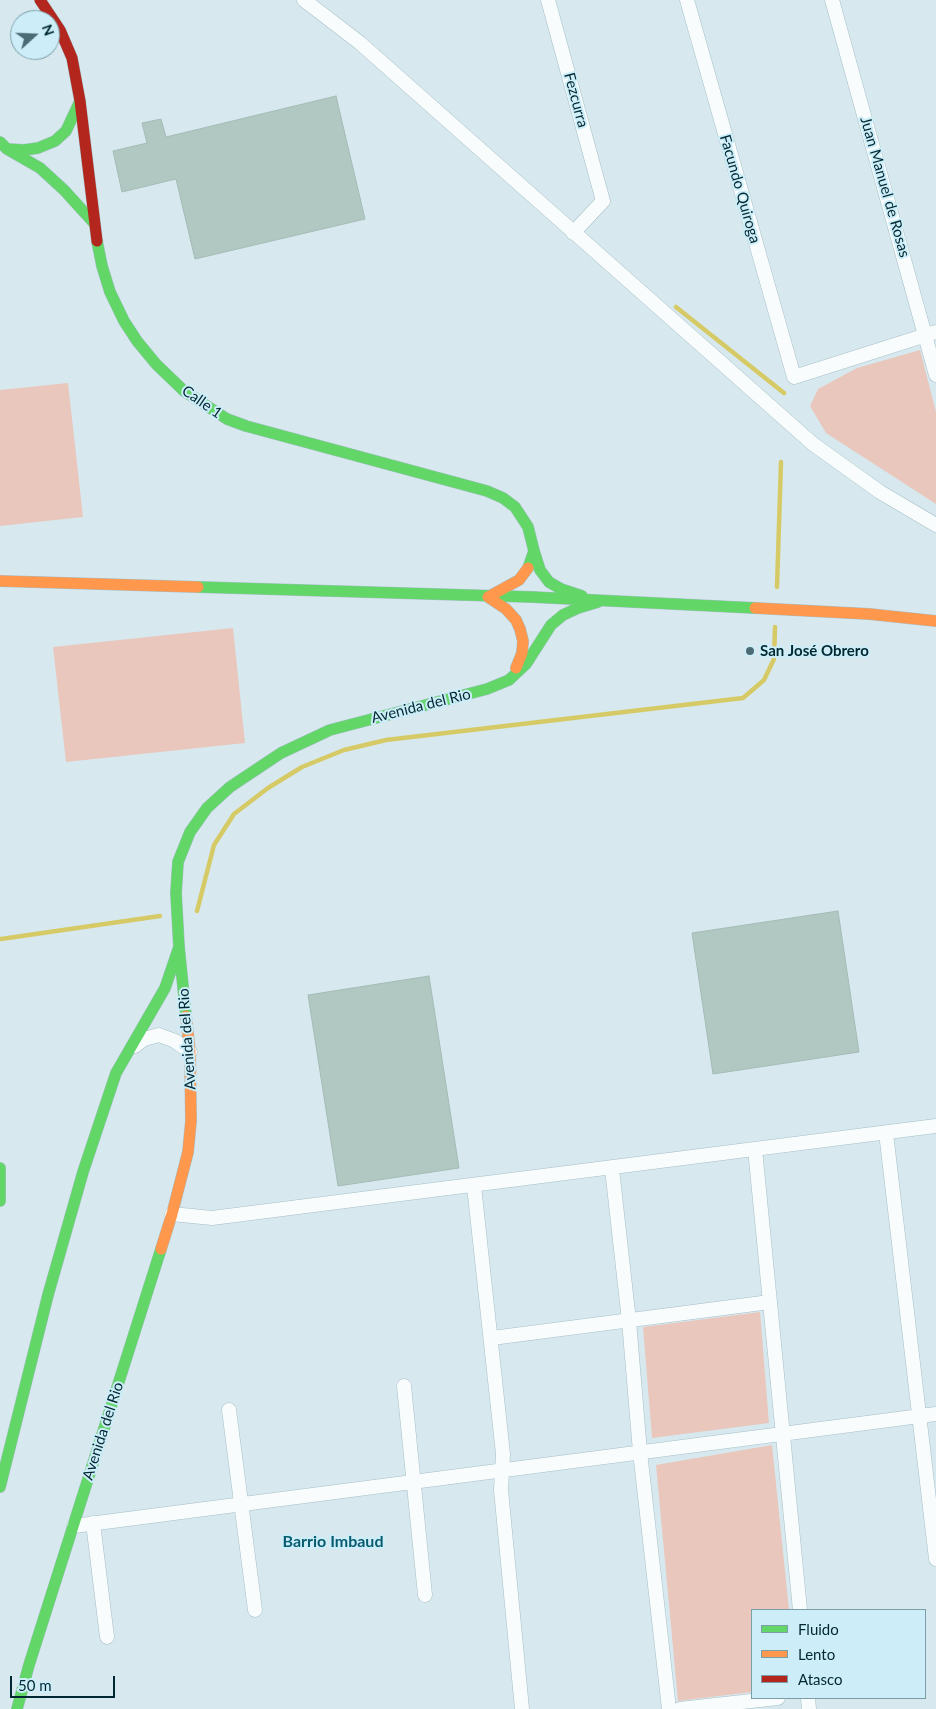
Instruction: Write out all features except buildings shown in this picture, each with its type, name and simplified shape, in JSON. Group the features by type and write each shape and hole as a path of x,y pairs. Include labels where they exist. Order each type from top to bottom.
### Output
{"main road":[{"name":"Calle 1","path":"40,0 60,30 72,58 80,101 94,223 102,266 110,292 124,321 142,347 184,391 206,408 227,419 246,426 488,491 504,498 516,507 523,516 532,538 540,570 549,582 561,589 600,601"},
{"path":"4,145 24,150 38,148 55,141 66,131 80,101"},
{"path":"4,145 46,174 64,190 94,223"},
{"path":"488,596 519,580 528,569 534,551"},
{"path":"0,580 488,596 869,614 936,621"},
{"path":"488,596 506,609 516,620 520,629 523,641 522,653 519,665 509,680"},
{"name":"Avenida del Rio","path":"17,1709 172,1214 188,1152 191,1121 190,1052 179,947 176,893 178,862 190,832 207,808 230,787 281,753 330,730 487,690 509,680 526,664 544,634 563,615 600,601"},
{"path":"0,1487 48,1295 83,1172 116,1073 165,988 179,947"},
{"path":"0,1168 0,1201"}],"street":[{"path":"304,0 360,43 813,444 880,492 936,525"},
{"name":"Fezcurra","path":"548,0 603,201 573,233"},
{"name":"Facundo Quiroga","path":"687,0 794,377 931,334"},
{"name":"Juan Manuel de Rosas","path":"832,0 931,334 936,375"},
{"path":"130,1049 144,1038 159,1035 176,1041 190,1052"},
{"path":"172,1214 212,1218 936,1126"},
{"path":"886,1132 936,1559"},
{"path":"755,1149 800,1609"},
{"path":"612,1168 629,1322 640,1452 669,1709"},
{"path":"474,1186 492,1338 503,1454 501,1490 522,1709"},
{"path":"492,1338 629,1322 770,1302"},
{"path":"404,1386 425,1596"},
{"path":"229,1410 255,1610"},
{"path":"74,1526 936,1414"},
{"path":"93,1523 107,1637"},
{"path":"680,1709 769,1699"}],"shaded area":[{"path":"920,350 936,412 936,504 826,433 810,406 818,389 857,368"},
{"path":"68,383 83,517 0,526 0,390"},
{"path":"233,628 245,743 66,762 53,647"},
{"path":"760,1312 769,1423 652,1438 643,1327"},
{"path":"772,1445 789,1609 751,1609 751,1692 678,1701 656,1465"}],"waterway":[{"path":"676,307 784,393"},
{"path":"777,587 781,462"},
{"path":"197,911 214,845 234,814 268,788 302,767 344,750 386,740 743,698 764,680 774,659 775,627"},
{"path":"1,939 160,916"}],"traffic: fast":[{"path":"7,149 24,150 38,148 55,141 66,131 80,101"},
{"path":"0,142 7,149 40,168 64,190 94,223"},
{"path":"97,241 110,292 124,321 137,341 156,364 184,391 227,419 246,426 487,491 503,498 515,507 528,527 534,551 528,568"},
{"path":"534,551 540,570 549,582 561,589 582,596"},
{"path":"198,587 532,597 755,608"},
{"path":"186,1016 176,893 178,862 190,832 207,808 230,787 281,753 330,730 487,689 509,680 526,664 551,625 563,615 598,602"},
{"path":"0,1487 48,1295 83,1172 116,1073 165,988 179,947"},
{"path":"0,1168 0,1201"},
{"path":"17,1709 29,1665 161,1249"}],"traffic: slow":[{"path":"516,668 522,653 523,641 520,629 516,620 506,609 488,597 519,580 528,568"},
{"path":"0,581 198,587"},
{"path":"755,608 869,614 936,621"},
{"path":"161,1249 188,1152 191,1121 190,1052 186,1016"}],"traffic: jam":[{"path":"40,0 60,30 72,58 80,101 97,241"}],"place":[{"name":"San José Obrero","path":"750,651"}],"district":[{"name":"Barrio Imbaud","path":"333,1542"}]}
